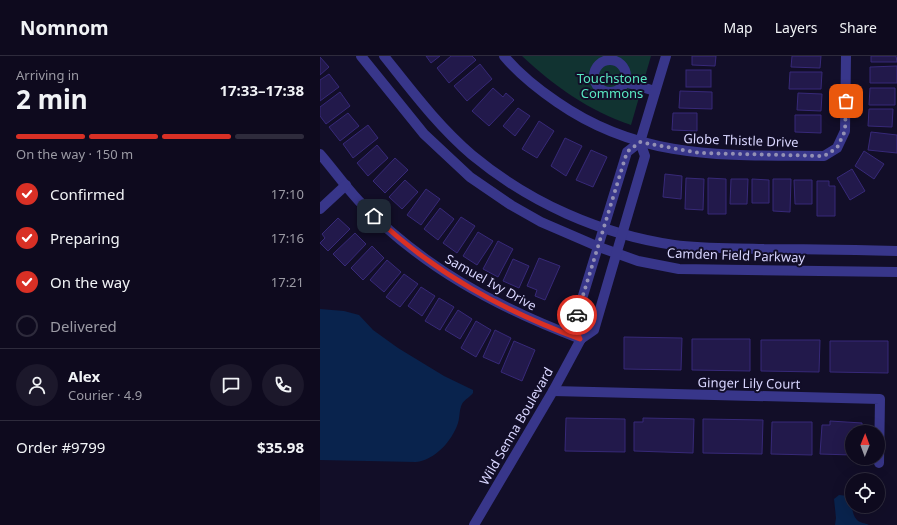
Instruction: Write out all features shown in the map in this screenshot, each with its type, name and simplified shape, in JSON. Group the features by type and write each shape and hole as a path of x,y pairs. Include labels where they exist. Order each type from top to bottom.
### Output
{"street":[{"name":"Camden Field Parkway","path":"361,56 424,134 470,177 511,205 541,222 599,247 648,263 679,268 897,272"},
{"name":"Camden Field Parkway","path":"384,56 434,117 481,162 539,201 573,217 623,234 673,245 897,251"},
{"name":"Globe Thistle Drive","path":"504,56 514,68 567,109 611,132 640,142 699,153 824,156 837,148 845,131 846,56"},
{"name":"Wild Senna Boulevard","path":"580,339 574,325 627,152 640,142 666,56"},
{"path":"610,59 623,59 626,72 625,82 618,90 607,92 598,87 593,77 594,72 600,63 610,59"},
{"path":"625,82 655,91"},
{"name":"Wild Senna Boulevard","path":"474,525 553,391 580,339 594,330 645,156 640,142"},
{"name":"Samuel Ivy Drive","path":"320,154 346,185 391,232 447,275 523,317 580,339"},
{"path":"320,210 346,185"},
{"name":"Ginger Lily Court","path":"553,391 880,399 880,425"}],"green space":[{"name":"Touchstone Commons","path":"522,56 651,56 631,125 601,113 586,105 559,87"}],"water":[{"path":"320,309 344,311 359,315 373,330 398,348 444,376 473,390 473,393 462,404 458,423 452,436 436,454 430,458 416,462 320,460"},
{"path":"839,495 845,496 845,513 854,513 857,520 869,525 835,525 836,518 834,499"}],"building":[{"path":"426,56 440,56 431,63"},
{"path":"451,56 472,56 476,60 449,83 437,68"},
{"path":"692,56 716,56 715,66 692,65"},
{"path":"792,56 821,56 820,68 791,67"},
{"path":"871,56 896,56 897,62 871,62"},
{"path":"320,57 329,67 320,75"},
{"path":"480,64 492,79 467,101 454,86"},
{"path":"897,66 897,83 870,83 870,67"},
{"path":"686,70 711,70 711,87 686,87"},
{"path":"790,72 822,72 821,89 789,89"},
{"path":"329,74 339,87 320,101 320,80"},
{"path":"493,88 503,97 506,93 514,100 489,126 472,111"},
{"path":"870,88 895,88 895,105 869,105"},
{"path":"680,91 712,92 712,109 679,108"},
{"path":"340,92 350,106 326,124 320,116 320,107"},
{"path":"798,93 822,94 821,111 797,110"},
{"path":"518,108 530,116 515,136 503,126"},
{"path":"869,109 893,109 892,127 868,126"},
{"path":"348,113 359,126 340,141 329,127"},
{"path":"673,113 697,113 697,131 672,130"},
{"path":"795,115 821,115 821,133 795,132"},
{"path":"539,121 554,131 537,158 522,149"},
{"path":"368,125 378,138 353,158 343,144"},
{"path":"871,132 897,135 897,153 868,150"},
{"path":"565,138 582,146 566,176 551,166"},
{"path":"377,145 388,158 368,176 357,163"},
{"path":"591,150 607,157 593,187 576,180"},
{"path":"864,151 884,164 874,179 855,166"},
{"path":"395,158 408,170 385,193 373,181"},
{"path":"852,169 865,191 850,200 837,178"},
{"path":"665,174 682,176 681,199 663,197"},
{"path":"686,178 704,179 703,210 685,209"},
{"path":"708,178 726,179 726,214 708,214"},
{"path":"731,179 748,179 747,204 730,204"},
{"path":"752,179 769,180 769,203 752,203"},
{"path":"773,179 791,179 790,212 773,211"},
{"path":"405,180 418,192 402,209 389,197"},
{"path":"794,180 812,180 812,204 795,204"},
{"path":"817,181 829,181 829,186 835,186 835,216 817,216"},
{"path":"426,189 440,199 421,225 407,215"},
{"path":"440,208 454,219 438,240 424,229"},
{"path":"461,217 475,226 457,253 443,243"},
{"path":"338,218 350,229 328,251 320,243 325,238 322,234"},
{"path":"478,232 493,241 477,265 463,256"},
{"path":"355,233 366,244 345,266 333,254"},
{"path":"498,241 513,249 498,277 483,269"},
{"path":"372,246 384,258 363,280 351,268"},
{"path":"539,258 560,266 545,300 535,296 537,290 527,286"},
{"path":"513,259 529,266 519,288 503,281"},
{"path":"387,260 401,272 384,292 370,280"},
{"path":"404,274 418,284 400,307 386,297"},
{"path":"421,287 435,296 422,316 408,306"},
{"path":"439,298 454,307 440,330 425,321"},
{"path":"458,310 472,319 460,339 445,330"},
{"path":"476,321 491,330 476,357 461,348"},
{"path":"495,330 511,338 499,364 483,357"},
{"path":"624,337 682,338 681,370 624,369"},
{"path":"692,339 750,339 750,371 692,370"},
{"path":"761,340 820,340 819,372 761,371"},
{"path":"514,341 535,350 522,381 501,372"},
{"path":"830,341 888,341 888,373 830,372"},
{"path":"566,418 625,419 625,452 565,451"},
{"path":"643,418 694,419 693,453 634,451 634,422 643,422"},
{"path":"703,419 763,420 762,454 703,453"},
{"path":"830,421 862,423 862,425 845,425 845,455 820,454 822,425 830,425"},
{"path":"772,422 812,422 812,455 771,454"}],"way so far":[{"path":"577,315 627,152 640,142 659,147 720,155 824,156 837,148 845,131 846,101"}],"route":[{"path":"374,216 409,247 447,275 468,288 523,317 580,339 574,325 577,315"}]}
